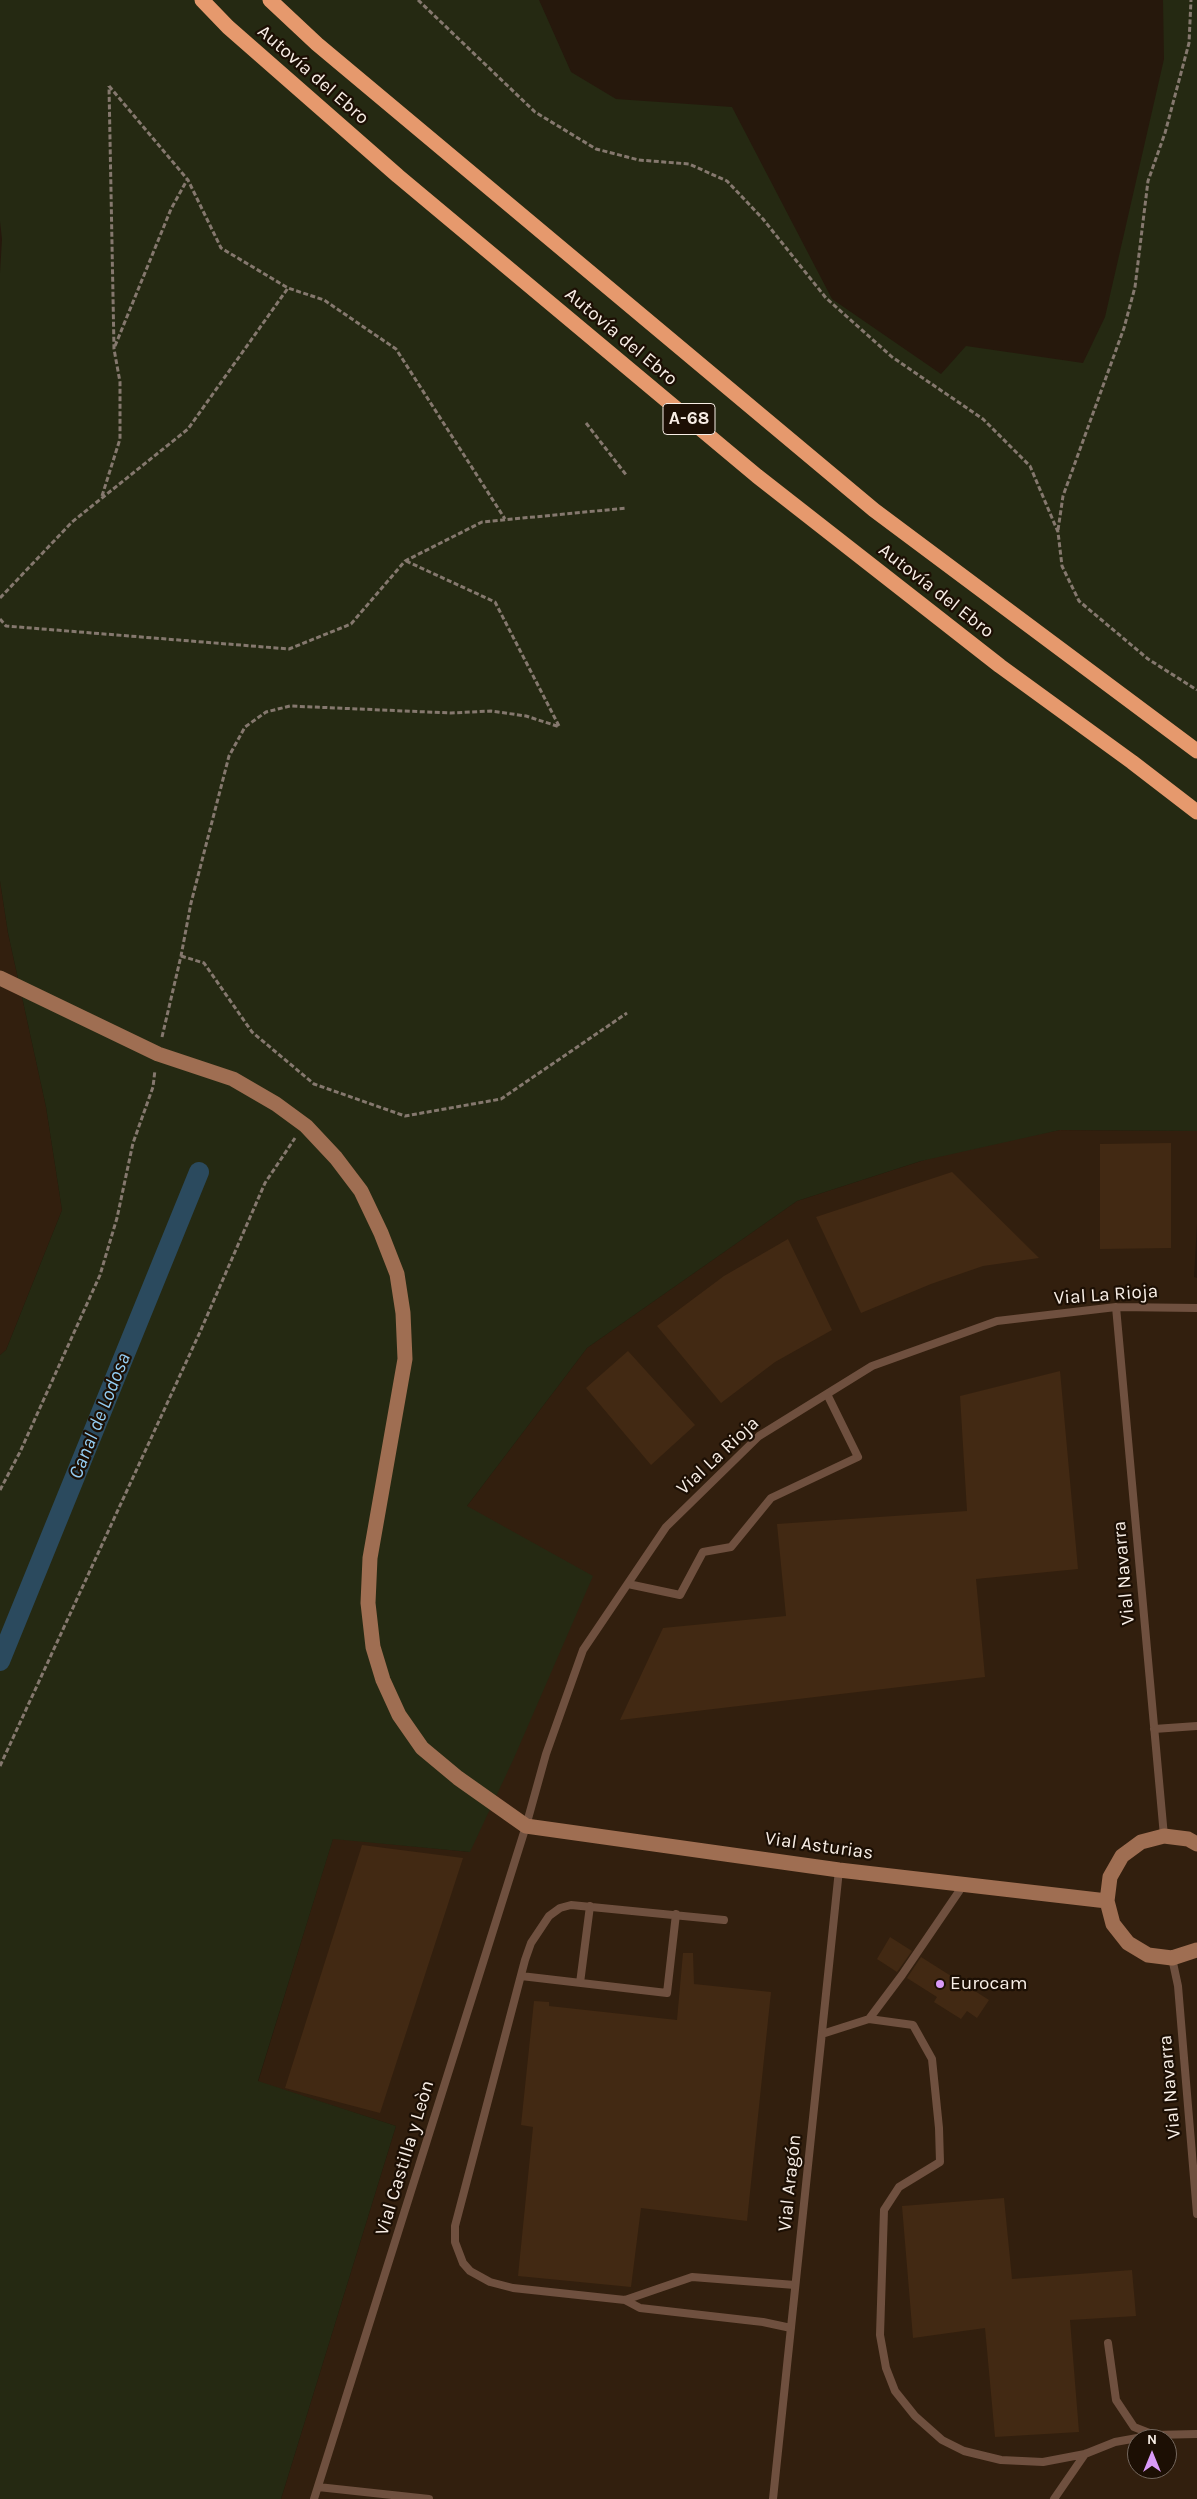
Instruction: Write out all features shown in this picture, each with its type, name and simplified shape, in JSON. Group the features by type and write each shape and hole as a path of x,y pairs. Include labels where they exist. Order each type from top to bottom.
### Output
{"highway":[{"name":"Autovía del Ebro","path":"202,0 228,27 398,176 757,476 1000,666 1197,812"},
{"name":"Autovía del Ebro","path":"270,0 340,64 874,510 1197,751"}],"street":[{"path":"0,978 158,1054 233,1079 276,1104 306,1126 336,1158 361,1191 382,1233 397,1274 403,1313 405,1359 370,1558 368,1603 373,1647 399,1715 422,1748 458,1778 526,1826"},
{"name":"Vial Asturias","path":"526,1826 839,1870 1107,1901"},
{"path":"1197,1844 1188,1839 1164,1836 1141,1842 1122,1856 1110,1877 1107,1901 1113,1924 1128,1943 1148,1955 1172,1958 1197,1950"}],"lane":[{"name":"Vial La Rioja","path":"526,1826 546,1754 584,1650 666,1527 759,1436 872,1366 997,1321 1116,1307 1197,1308"},
{"name":"Vial Navarra","path":"1116,1307 1164,1836"},
{"path":"628,1584 680,1595 703,1552 731,1547 771,1498 858,1457 827,1394"},
{"path":"1154,1729 1197,1726"},
{"name":"Vial Castilla y Leòn","path":"314,2499 526,1826"},
{"name":"Vial Aragón","path":"773,2499 839,1870"},
{"path":"869,2019 902,1975 964,1884"},
{"path":"724,1920 572,1904 560,1908 549,1916 531,1942 520,1976 455,2226 458,2252 470,2271 480,2278 502,2286 625,2300 640,2308 763,2322 791,2328"},
{"path":"580,1984 590,1906"},
{"path":"520,1976 667,1994 676,1914"},
{"name":"Vial Navarra","path":"1172,1958 1178,1986 1197,2214"},
{"path":"822,2034 869,2019 913,2025 932,2059 940,2162 899,2187 884,2210 880,2335 886,2368 895,2391 916,2416 942,2440 964,2451 1001,2460 1043,2462 1085,2454 1115,2442 1127,2440"},
{"path":"625,2300 692,2277 795,2285"},
{"path":"1108,2343 1116,2400 1134,2428 1137,2429"},
{"path":"1177,2434 1197,2434"},
{"path":"1054,2499 1085,2454"},
{"path":"318,2487 429,2499"}],"path":[{"path":"418,0 536,112 596,149 640,160 689,164 727,181 763,219 826,298 892,357 983,419 1030,466 1058,532"},
{"path":"1191,0 1189,44 1165,134 1148,181 1135,287 1124,328 1063,496 1058,532 1062,566 1079,601 1148,659 1197,690"},
{"path":"101,496 120,439 120,382 114,349 109,86 188,180 221,248 288,288 324,300 396,349 505,519"},
{"path":"114,349 171,209 188,180"},
{"path":"0,598 72,522 101,496 188,429 288,288"},
{"path":"586,423 627,476"},
{"path":"0,619 6,626 289,649 351,624 405,561 482,522 627,508"},
{"path":"0,1490 100,1276 118,1218 133,1143 153,1088 158,1054 181,956 191,903 229,756 245,727 266,712 290,706 451,713 491,711 526,716 560,727 495,602 405,561"},
{"path":"181,956 204,963 252,1032 314,1084 406,1116 501,1099 627,1013"},
{"path":"0,1766 200,1332 265,1183 290,1145 306,1126"}],"shaded area":[{"path":"0,881 8,933 46,1107 62,1210 6,1350 0,1355"},
{"path":"1060,1130 1197,1131 1197,1224 1194,1277 1197,1278 1197,2499 281,2499 396,2126 258,2082 333,1838 470,1852 467,1506 587,1348 797,1201 955,1150"}],"green space":[{"path":"0,0 539,0 571,72 616,99 732,107 832,299 941,374 966,346 1083,363 1105,317 1164,59 1163,0 1197,0 1197,1131 1060,1130 921,1161 797,1201 587,1348 467,1506 593,1576 514,1758 470,1852 333,1839 258,2081 396,2126 281,2499 0,2499 0,1355 6,1350 62,1210 46,1107 8,933 0,881 0,273 2,239 0,221"}],"building":[{"path":"1171,1143 1171,1248 1100,1249 1100,1144"},
{"path":"952,1172 1039,1258 983,1266 931,1284 861,1313 816,1217"},
{"path":"788,1239 832,1330 775,1362 721,1403 657,1326 724,1276"},
{"path":"628,1351 695,1425 651,1465 586,1388"},
{"path":"1060,1371 1078,1569 976,1579 985,1677 620,1720 663,1628 786,1616 777,1524 967,1511 960,1396"},
{"path":"362,1845 463,1858 380,2113 285,2088"},
{"path":"890,1937 912,1951 897,1972 877,1959"},
{"path":"683,1953 693,1953 694,1984 771,1992 747,2221 641,2208 631,2287 518,2276 533,2127 521,2125 534,2001 549,2002 549,2006 677,2020"},
{"name":"Eurocam","path":"921,1957 989,2000 977,2018 967,2011 961,2019 934,2002 937,1997 907,1978"},
{"path":"1004,2198 1012,2279 1132,2270 1136,2316 1070,2320 1079,2432 995,2437 985,2328 913,2338 902,2206"}],"waterway":[{"name":"Canal de Lodosa","path":"0,1661 199,1172"}],"place":[{"name":"Eurocam","path":"940,1984"}]}
